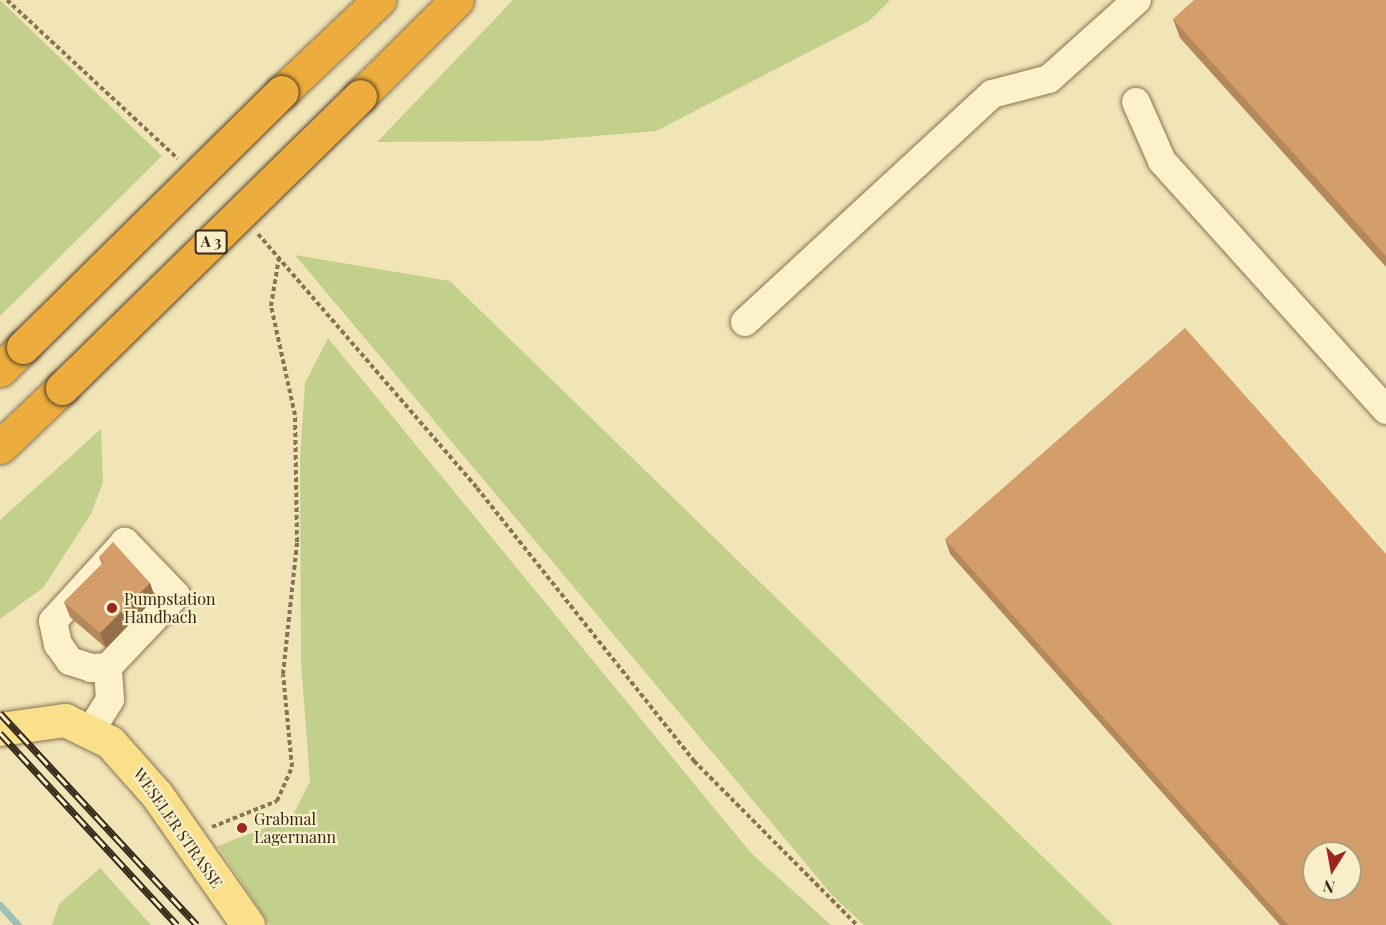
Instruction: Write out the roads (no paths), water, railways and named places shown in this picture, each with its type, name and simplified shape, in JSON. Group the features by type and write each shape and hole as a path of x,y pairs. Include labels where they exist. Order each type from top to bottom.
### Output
{"highway":[{"path":"0,370 282,92 379,0"},
{"name":"A 3","path":"0,447 457,0"}],"main road":[{"name":"WESELER STRASSE","path":"0,729 49,719 91,730 128,758 248,925"}],"lane":[{"path":"745,322 992,94 1048,79 1137,0"},
{"path":"1136,102 1162,161 1386,410"},
{"path":"91,730 110,699 108,667 176,595 124,543 53,621 58,644 70,661 108,667"}],"waterway":[{"path":"0,905 18,925"}],"railway":[{"path":"0,713 197,925"},
{"path":"0,733 177,925"}],"place":[{"name":"Pumpstation Handbach","path":"112,608"},
{"name":"Grabmal Lagermann","path":"242,828"}]}
